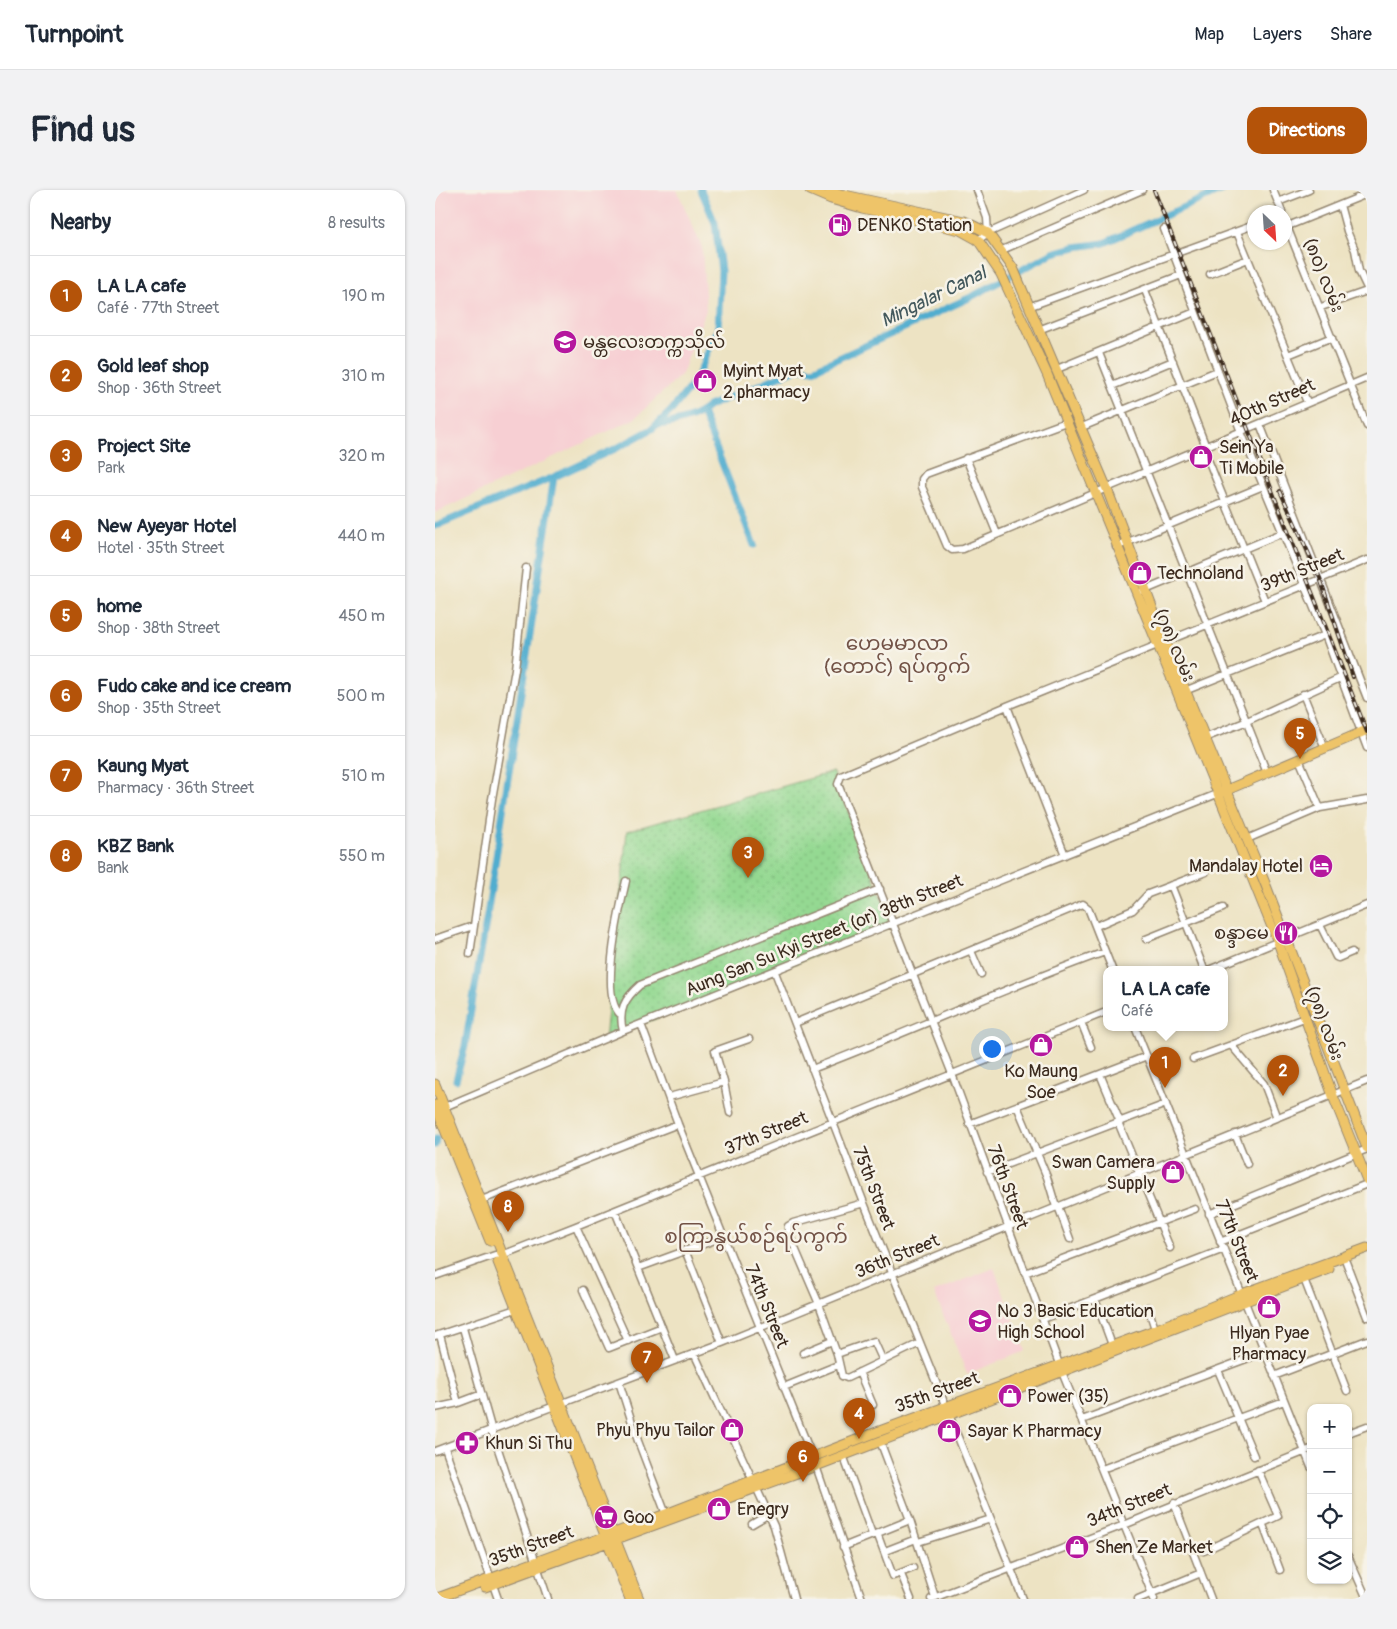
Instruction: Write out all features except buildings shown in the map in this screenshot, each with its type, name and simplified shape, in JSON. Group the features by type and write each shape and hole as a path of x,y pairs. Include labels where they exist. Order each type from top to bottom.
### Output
{"main road":[{"name":"(၇၈) လမ်း","path":"810,190 862,208 960,230 978,240 1001,274 1066,422 1136,594 1161,643 1182,692 1201,740 1217,794 1282,941 1345,1091 1367,1149"},
{"name":"(၇၈) လမ်း","path":"830,190 840,194 965,221 988,233 1002,250 1019,278 1082,427 1146,590 1161,643"},
{"path":"1217,794 1364,731"},
{"name":"(၇၈) လမ်း","path":"1201,740 1227,790 1247,839 1333,1096 1367,1180"},
{"path":"435,1084 438,1108 478,1201 520,1307 610,1538 630,1599"},
{"name":"35th Street","path":"435,1599 667,1518 1243,1298 1367,1248"},
{"name":"35th Street","path":"1061,1368 1155,1329 1304,1279 1367,1254"},
{"name":"35th Street","path":"814,1462 843,1455 881,1441 895,1430"},
{"path":"610,1538 639,1599"},
{"name":"35th Street","path":"452,1599 491,1581"}],"street":[{"path":"977,190 987,218 988,233"},
{"path":"978,240 988,233 1081,190"},
{"path":"1002,250 1142,190"},
{"path":"1273,190 1279,205"},
{"path":"1278,202 1309,190"},
{"path":"1292,224 1367,194"},
{"path":"1321,307 1367,289 1355,261 1355,250 1347,231 1340,205"},
{"path":"1031,306 1247,228"},
{"path":"1164,229 1241,432 1325,635 1340,678 1364,731 1367,748"},
{"path":"1237,232 1307,402"},
{"name":"(၈၀) လမ်း","path":"1292,236 1367,426"},
{"path":"1210,274 1248,259"},
{"path":"1041,329 1181,275"},
{"path":"1145,290 1206,447"},
{"path":"1057,369 1195,312"},
{"path":"1287,355 1333,337"},
{"path":"1099,353 1267,773"},
{"path":"1112,386 1173,361"},
{"path":"1082,427 1217,371"},
{"name":"40th Street","path":"966,458 926,474 921,479 922,487 947,546 952,550 963,549 1367,378"},
{"path":"997,534 966,458 1066,422"},
{"path":"1260,424 1367,698"},
{"path":"1209,462 1243,551 1265,601"},
{"path":"1116,547 1263,486"},
{"path":"1136,594 1243,551 1282,533"},
{"name":"39th Street","path":"838,784 841,776 1007,706 1320,578 1366,563"},
{"path":"470,954 502,735 515,669 526,568"},
{"path":"1182,692 1325,635"},
{"path":"1201,740 1340,678"},
{"path":"1303,694 1325,748"},
{"path":"1007,706 1065,855"},
{"path":"1299,759 1320,808"},
{"name":"76th Street","path":"838,784 952,1074 1007,1227 1061,1368 1153,1596"},
{"name":"Aung San Su Kyi Street (or) 38th Street","path":"438,1108 623,1031 775,972 1217,794"},
{"path":"1247,839 1320,808 1367,800"},
{"path":"1096,926 1133,910 1148,894 1206,872"},
{"path":"620,1014 616,1011 611,969 615,929 626,881"},
{"path":"1171,885 1203,966"},
{"path":"623,1031 620,1014 622,1006 640,985 880,889"},
{"path":"795,1023 1083,904 1086,905 1096,926 1111,966"},
{"path":"1219,966 1367,905"},
{"path":"1146,939 1223,908"},
{"path":"1320,925 1336,957 1339,958 1352,952"},
{"path":"435,939 473,926"},
{"path":"971,951 981,974"},
{"path":"812,1069 932,1022 1065,966 1105,952"},
{"name":"75th Street","path":"775,972 892,1275 1023,1599"},
{"name":"37th Street","path":"435,1276 499,1255 615,1211 1103,1013"},
{"path":"1193,1059 1307,1017"},
{"path":"1081,1022 1091,1047"},
{"name":"74th Street","path":"641,1024 723,1238 814,1462 862,1599"},
{"name":"77th Street","path":"1137,1031 1284,1401 1307,1450"},
{"path":"730,1113 715,1051 749,1039"},
{"path":"1231,1045 1263,1084 1277,1118"},
{"path":"969,1124 1147,1056"},
{"path":"1099,1074 1170,1248"},
{"path":"669,1097 724,1082"},
{"name":"36th Street","path":"435,1452 819,1304 1140,1172 1367,1082"},
{"path":"987,1172 1166,1104"},
{"path":"1017,1106 1047,1177 1070,1239"},
{"path":"478,1201 678,1124"},
{"path":"1235,1134 1247,1164"},
{"path":"1209,1214 1367,1149"},
{"path":"1220,1242 1367,1184"},
{"path":"864,1204 788,1226 791,1239 819,1304 837,1354 838,1365 844,1379 920,1343"},
{"path":"1025,1273 1195,1209"},
{"path":"615,1211 675,1360"},
{"path":"576,1226 628,1341"},
{"path":"638,1268 723,1238"},
{"path":"685,1250 722,1342"},
{"path":"1043,1319 1224,1250"},
{"path":"1345,1262 1367,1317"},
{"path":"1304,1279 1347,1391"},
{"path":"583,1290 607,1347 611,1348 662,1327"},
{"path":"1095,1299 1112,1346"},
{"path":"458,1403 438,1335 520,1307"},
{"path":"1148,1307 1155,1329"},
{"path":"463,1328 492,1431 548,1599"},
{"path":"1274,1376 1367,1340"},
{"path":"803,1353 832,1341"},
{"path":"837,1354 874,1341 883,1361"},
{"path":"1082,1420 1265,1352"},
{"path":"694,1353 769,1514 781,1545 794,1599"},
{"path":"784,1387 838,1365"},
{"path":"1218,1370 1254,1456"},
{"path":"859,1372 873,1405"},
{"path":"619,1382 638,1441 667,1518"},
{"path":"435,1408 458,1403 482,1394"},
{"path":"1102,1469 1284,1401"},
{"path":"1352,1432 1367,1426"},
{"path":"881,1441 911,1520 933,1598"},
{"path":"445,1448 498,1599"},
{"name":"34th Street","path":"933,1598 1124,1525 1307,1450"},
{"path":"843,1455 875,1533 885,1551 891,1574 893,1576 901,1574 913,1568"},
{"path":"1204,1551 1245,1530 1263,1525 1278,1516 1258,1470"},
{"path":"1174,1503 1211,1599"},
{"path":"751,1524 769,1514"},
{"path":"885,1551 991,1519"},
{"path":"843,1547 911,1520"},
{"path":"1263,1525 1280,1570"},
{"path":"1352,1565 1367,1599"},
{"path":"1138,1599 1153,1596 1201,1573"},
{"path":"901,1574 911,1599"}],"shaded area":[{"name":"မန္တလေးတက္ကသိုလ်","path":"435,190 677,190 702,247 706,310 682,374 634,419 435,513"},
{"name":"No 3 Basic Education High School","path":"994,1268 1025,1351 967,1374 934,1292"}],"green space":[{"path":"833,772 892,925 605,1039 627,831"}],"waterway":[{"path":"435,526 554,477 617,448 652,429 672,410 697,378 718,328 721,271 715,223 701,190"},
{"name":"Mingalar Canal","path":"656,425 677,422 691,417 709,406 799,368 813,370 969,298 1053,253 1075,247 1104,243 1222,190"},
{"path":"702,412 754,545"},
{"path":"456,1080 465,1046 487,916 554,477"},
{"path":"435,1145 436,1139"}],"railway":[{"path":"1154,190 1367,732"},
{"path":"1280,491 1320,578 1353,677"}],"place":[{"name":"DENKO Station","path":"840,225"},
{"name":"မန္တလေးတက္ကသိုလ်","path":"565,342"},
{"name":"Myint Myat 2 pharmacy","path":"705,381"},
{"name":"Sein Ya Ti Mobile","path":"1201,457"},
{"name":"Technoland","path":"1140,573"},
{"name":"home","path":"1300,759"},
{"name":"Mandalay Hotel","path":"1321,866"},
{"name":"Project Site","path":"748,878"},
{"name":"စန္ဒာမေ","path":"1286,933"},
{"name":"Ko Maung Soe","path":"1041,1045"},
{"name":"LA LA cafe","path":"1165,1088"},
{"name":"Gold leaf shop","path":"1283,1096"},
{"name":"Swan Camera Supply","path":"1173,1172"},
{"name":"KBZ Bank","path":"508,1232"},
{"name":"Hlyan Pyae Pharmacy","path":"1269,1307"},
{"name":"No 3 Basic Education High School","path":"980,1321"},
{"name":"Kaung Myat","path":"647,1383"},
{"name":"Power (35)","path":"1010,1396"},
{"name":"Phyu Phyu Tailor","path":"732,1430"},
{"name":"Sayar K Pharmacy","path":"949,1431"},
{"name":"New Ayeyar Hotel","path":"859,1439"},
{"name":"Khun Si Thu","path":"467,1443"},
{"name":"Fudo cake and ice cream","path":"803,1482"},
{"name":"Enegry","path":"719,1509"},
{"name":"Goo","path":"606,1517"},
{"name":"Shen Ze Market","path":"1077,1547"}],"district":[{"name":"ဟေမမာလာ (တောင်) ရပ်ကွက်","path":"897,654"},
{"name":"စကြာနွယ်စဉ်ရပ်ကွက်","path":"756,1236"}]}
